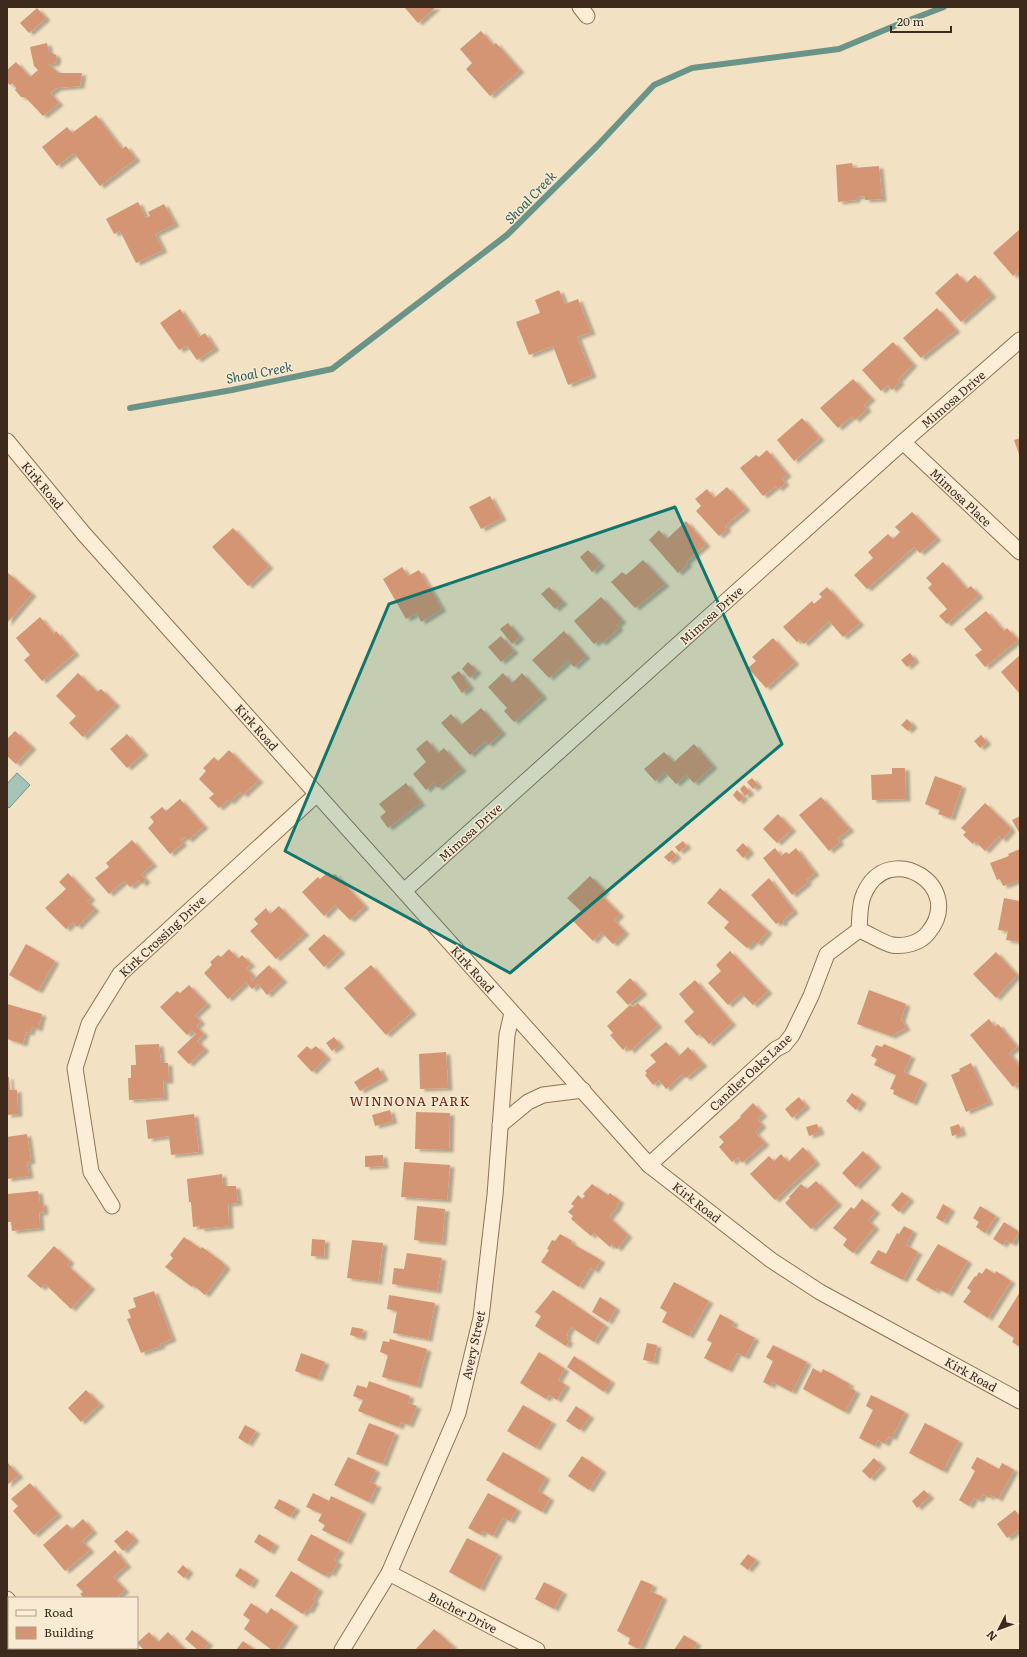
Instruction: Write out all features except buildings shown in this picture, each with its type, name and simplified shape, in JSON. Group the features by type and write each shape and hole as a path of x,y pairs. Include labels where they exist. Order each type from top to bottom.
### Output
{"street":[{"name":"Mimosa Drive","path":"404,891 903,442 1020,340"},
{"name":"Kirk Road","path":"7,441 84,534 649,1165 771,1260 820,1292 1020,1401"},
{"name":"Mimosa Place","path":"903,442 1020,552"},
{"name":"Kirk Crossing Drive","path":"112,1206 91,1172 75,1068 89,1024 120,974 317,794"},
{"path":"903,868 916,872 927,879 935,890 939,902 938,914 934,926 926,936 916,943 904,946 892,945 859,930 863,896 869,884 878,875 890,869 903,868"},
{"name":"Candler Oaks Lane","path":"649,1165 776,1049 784,1044 792,1035 811,996 827,954 859,930"},
{"name":"Avery Street","path":"342,1650 389,1573 458,1412 481,1318 495,1195 506,1035 512,1013"},
{"path":"500,1125 528,1102 542,1095 583,1090"},
{"name":"Bucher Drive","path":"389,1573 537,1650"}],"highlighted area":[{"path":"675,507 782,744 510,973 285,851 389,604"}],"shaded area":[{"path":"17,773 30,785 9,808 7,806 7,784"}],"waterway":[{"name":"Shoal Creek","path":"130,408 232,390 332,369 507,235 597,146 654,85 692,68 839,49 944,7"}],"district":[{"name":"WINNONA PARK","path":"410,1100"}]}
